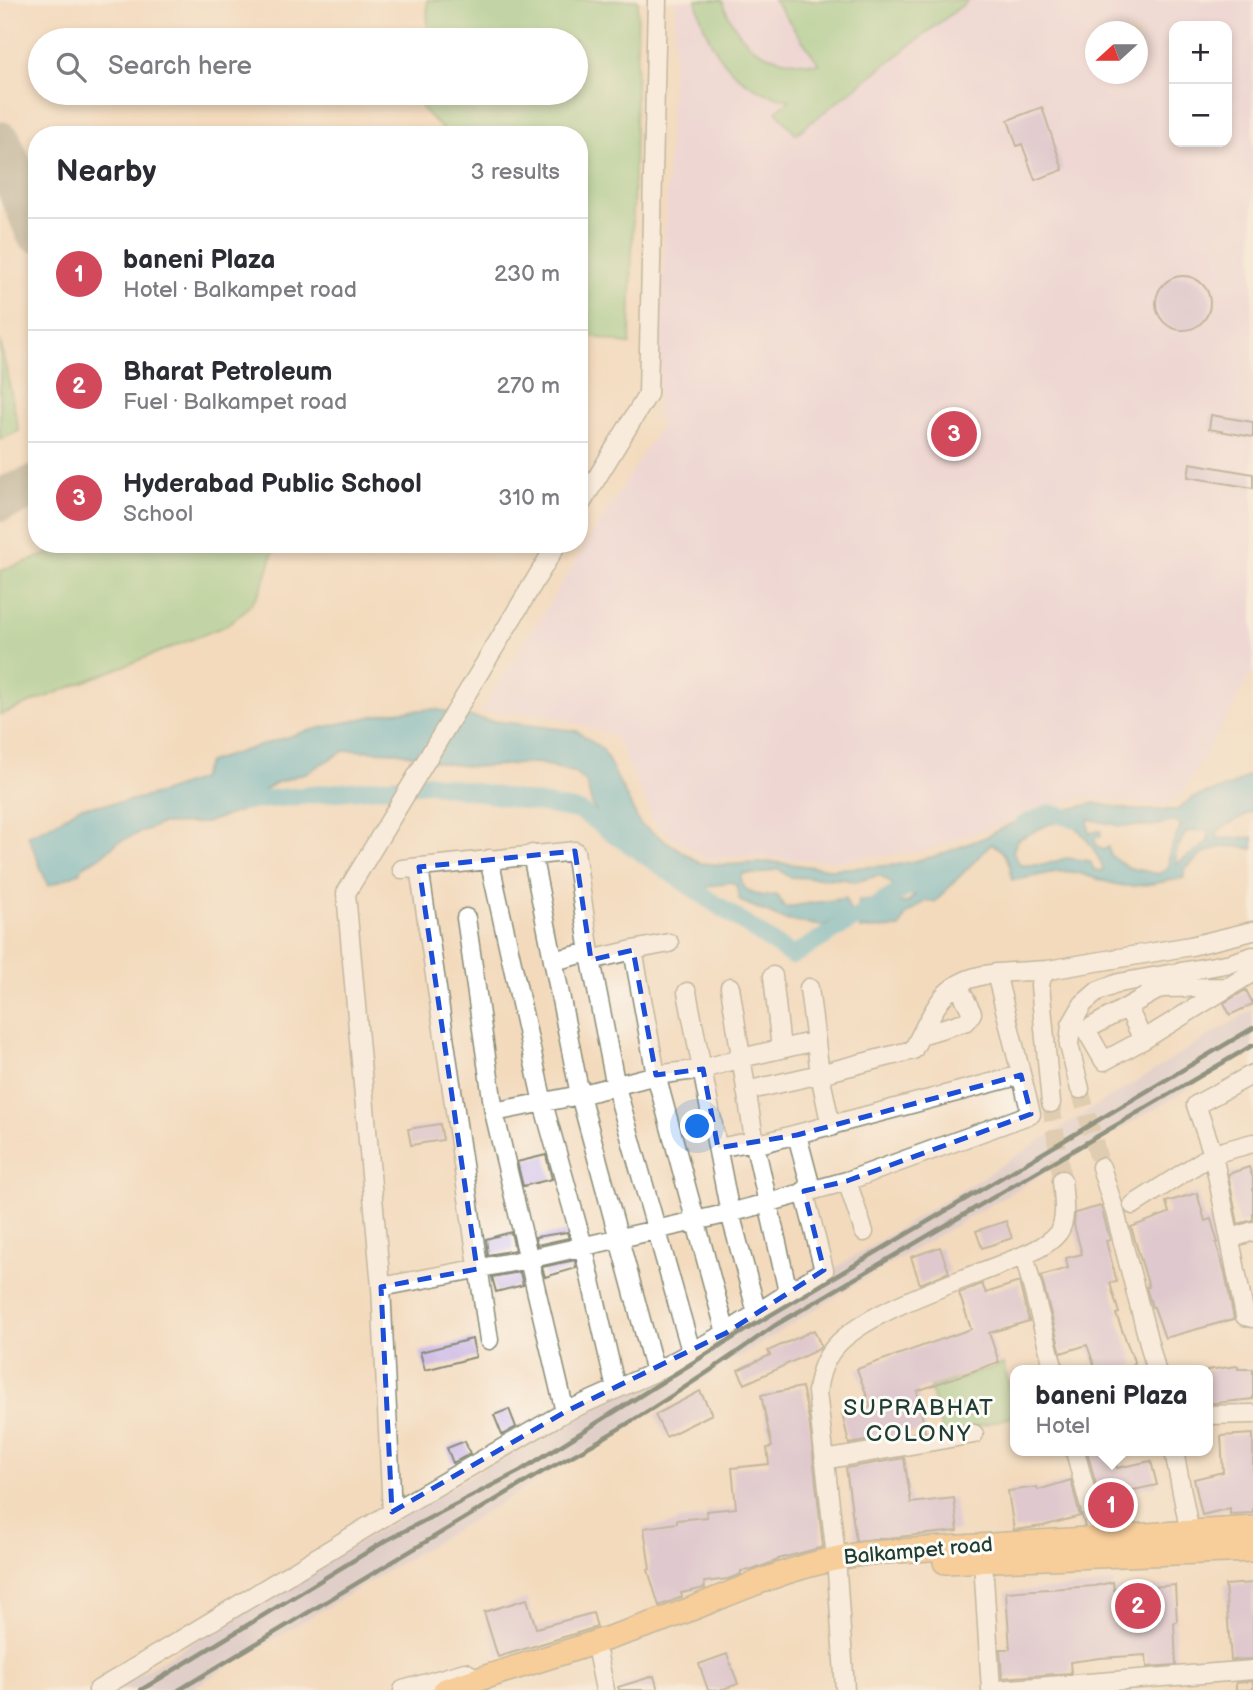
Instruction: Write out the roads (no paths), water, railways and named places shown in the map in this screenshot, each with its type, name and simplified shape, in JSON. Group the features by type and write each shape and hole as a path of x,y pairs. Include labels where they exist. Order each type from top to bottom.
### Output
{"main road":[{"name":"Balkampet road","path":"481,1685 598,1656 699,1623 836,1564 983,1561 1192,1541 1253,1528"},
{"name":"Balkampet road","path":"481,1685 783,1572 836,1564 881,1552 1098,1538 1192,1541 1253,1550"},
{"path":"445,1690 481,1685"}],"street":[{"path":"588,492 648,394 657,0"},
{"path":"392,1512 381,1287 346,894 552,553"},
{"path":"489,1340 411,868 575,851 591,956 616,1087 691,1351"},
{"path":"532,854 580,1095 655,1372"},
{"path":"489,859 543,1103 583,1246 616,1389"},
{"path":"466,918 494,1112 565,1412"},
{"path":"746,1091 913,1050 944,996 965,980 996,973 1048,970 1191,946 1253,931"},
{"path":"553,961 669,943"},
{"path":"633,950 656,1076 726,1333"},
{"path":"1080,1089 1069,1045 1071,1025 1083,1004 1098,991 1119,983 1231,963 1253,956"},
{"path":"1048,970 1040,985 1051,1103"},
{"path":"1227,986 1161,988 1086,1030 1104,1061 1253,972"},
{"path":"804,1191 848,1181 1031,1114 996,973"},
{"path":"773,976 781,1049"},
{"path":"921,1035 967,1021 972,1013 958,985"},
{"path":"730,987 754,1143 788,1292"},
{"path":"809,988 820,1074 831,1127"},
{"path":"687,992 730,1213 757,1313"},
{"path":"1128,1008 1143,1040"},
{"path":"494,1112 656,1076 703,1069 816,1041"},
{"path":"1253,1074 1196,1105 1213,1154 1245,1316 1253,1318"},
{"path":"718,1148 831,1127 1021,1075"},
{"path":"381,1287 528,1259 730,1213 804,1191 811,1188 797,1135"},
{"path":"1133,1205 1213,1154 1253,1143"},
{"path":"1101,1167 1155,1365"},
{"path":"845,1690 836,1564 817,1392 821,1370 831,1351 849,1333 895,1307 1024,1255 1057,1234 1063,1222 1062,1180"},
{"path":"848,1181 864,1232"},
{"path":"98,1690 392,1512 565,1412 655,1372 726,1333 824,1270 804,1191"},
{"path":"1230,1239 1253,1231"},
{"path":"1024,1255 1053,1365"},
{"path":"1213,1415 1253,1414"},
{"path":"824,1460 974,1434"},
{"path":"1076,1456 1098,1538"},
{"path":"1175,1456 1192,1541"},
{"path":"983,1561 991,1690"},
{"path":"598,1656 606,1690"},
{"path":"998,1690 1221,1682 1253,1671"},
{"path":"403,1690 465,1672 481,1685"}],"water":[{"path":"434,709 486,720 577,731 603,750 640,824 700,863 724,865 772,862 831,869 897,865 936,856 986,837 1011,824 1094,803 1132,810 1177,810 1192,798 1231,786 1253,773 1253,811 1217,833 1218,839 1253,837 1253,849 1233,846 1215,849 1192,863 1184,871 1184,878 1125,886 1065,871 1012,880 1007,858 991,844 935,902 925,901 905,916 900,928 860,929 861,923 855,920 847,927 842,918 823,926 785,920 740,901 736,885 731,882 699,888 644,846 606,822 593,808 586,782 573,772 537,763 474,767 443,763 399,752 346,750 307,772 276,783 255,796 249,808 205,823 160,824 118,842 100,857 83,866 79,873 48,886 28,835 46,828 80,807 124,802 161,793 200,779 208,762 303,732 391,712","holes":["1062,819 1068,821 1088,841 1099,858 1103,871 1094,870 1090,861 1066,858 1044,865 1020,865 1013,852 1017,840 1049,824 1061,822","1088,819 1121,826 1152,826 1175,821 1181,826 1170,850 1168,868 1158,874 1130,868 1111,856 1108,847 1103,850 1097,846 1094,839 1101,835 1100,831 1089,833","1207,830 1209,840 1176,864 1176,851 1186,832","779,869 789,877 844,879 855,882 880,875 904,893 915,895 907,903 859,900 858,909 851,913 845,898 785,908 777,895 762,896 745,889 741,880 742,874 758,874"]}],"waterway":[{"path":"231,803 428,783 580,811 792,956 921,879"},
{"path":"1023,825 1050,813 1075,819"}],"tunnel":[{"path":"1080,1089 1101,1167"},
{"path":"1051,1103 1062,1180"}],"railway":[{"path":"141,1690 387,1540 520,1471 737,1335 1253,1028"},
{"path":"179,1690 631,1421 774,1326 1253,1045"}],"place":[{"name":"Hyderabad Public School","path":"954,434"},
{"name":"baneni Plaza","path":"1111,1505"},
{"name":"Bharat Petroleum","path":"1138,1606"}],"district":[{"name":"SUPRABHAT COLONY","path":"919,1421"}]}
